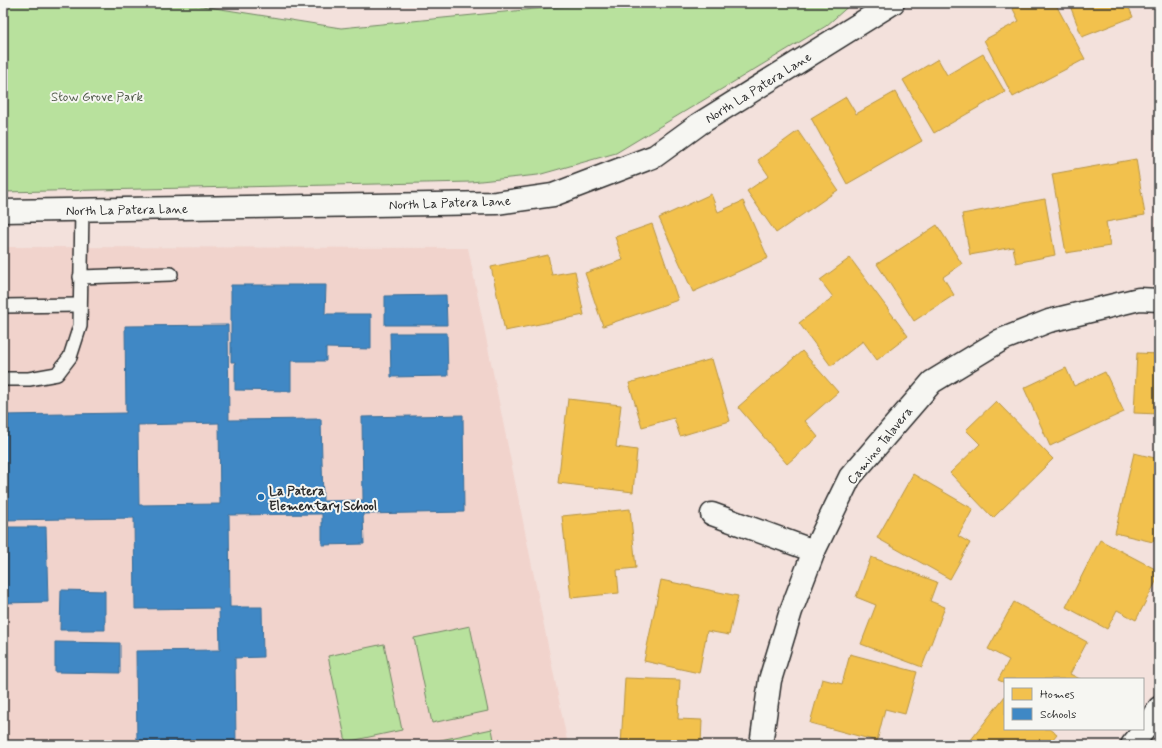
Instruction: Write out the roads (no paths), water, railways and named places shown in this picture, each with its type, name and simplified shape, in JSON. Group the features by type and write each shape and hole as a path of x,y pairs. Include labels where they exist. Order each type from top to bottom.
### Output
{"street":[{"name":"North La Patera Lane","path":"3,211 496,203 553,194 655,156 706,120 894,3"},
{"name":"Camino Talavera","path":"761,745 770,680 791,611 814,551 850,477 932,382 1001,340 1049,321 1139,299 1159,300"},
{"path":"712,514 814,551"},
{"path":"1144,730 1159,708"},
{"path":"1132,745 1144,730"}],"lane":[{"path":"3,379 29,379 57,374 70,357 80,326 82,209"},
{"path":"80,277 171,274"},
{"path":"3,306 80,305"}],"place":[{"name":"La Patera Elementary School","path":"261,497"}],"park label":[{"name":"Stow Grove Park","path":"97,96"}]}
